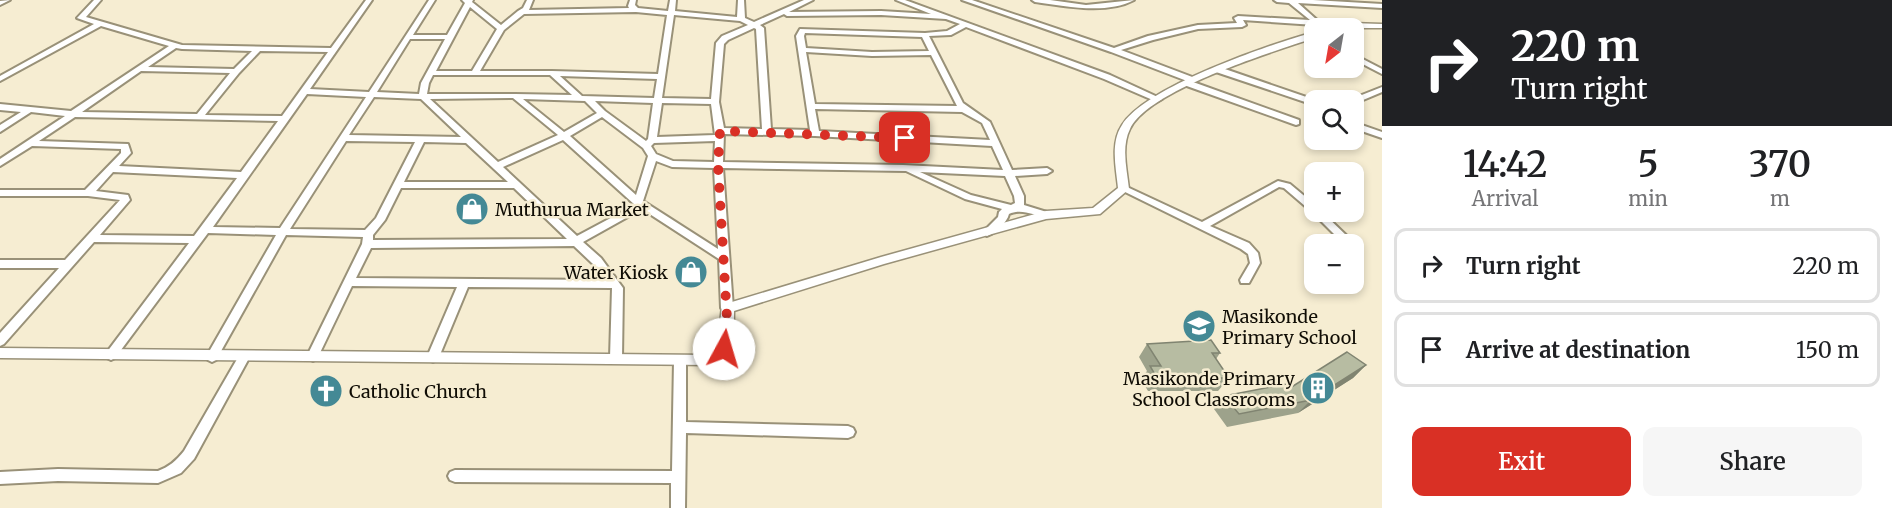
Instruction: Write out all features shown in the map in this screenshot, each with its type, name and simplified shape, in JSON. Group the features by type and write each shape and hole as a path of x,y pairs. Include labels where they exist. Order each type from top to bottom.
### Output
{"main road":[{"path":"1364,25 1382,26"},
{"path":"0,354 616,358 702,361 719,356 728,336 726,308 881,261 1046,215 1096,211 1124,189 1120,143 1125,127 1140,110 1190,82 1304,39"}],"street":[{"path":"0,3 7,0"},
{"path":"92,238 197,240 369,0"},
{"path":"212,357 284,230 432,0"},
{"path":"475,74 501,29 526,9 530,0"},
{"path":"633,0 631,6 636,10"},
{"path":"204,230 284,230 368,239 575,242 640,204 653,156 649,143 662,77 673,0"},
{"path":"741,0 741,19"},
{"path":"726,308 718,165 719,134 715,102 720,43 725,38 810,0"},
{"path":"899,0 1107,77 1158,99"},
{"path":"965,0 1114,50 1296,122"},
{"path":"1035,0 1072,6 1098,7 1131,0"},
{"path":"1277,0 1382,6"},
{"path":"423,97 425,83 468,1 501,29"},
{"path":"1291,1 1311,18"},
{"path":"94,2 81,18 158,38 175,45 257,50 332,50"},
{"path":"520,12 636,10 741,19 755,24 762,31 767,132"},
{"path":"782,14 881,13 946,17"},
{"path":"1114,50 1182,30 1242,25 1238,18 1304,24"},
{"path":"0,80 100,24"},
{"path":"815,133 800,33 805,31 925,35 948,33 966,24"},
{"path":"925,35 963,109"},
{"path":"409,37 448,37"},
{"path":"0,163 175,45"},
{"path":"200,117 236,71 257,50"},
{"path":"803,50 872,54 933,53"},
{"path":"1364,62 1382,72"},
{"path":"139,69 236,71"},
{"path":"1219,70 1304,100"},
{"path":"431,73 552,73 662,77"},
{"path":"552,73 602,113 649,143 719,134 767,132 995,143"},
{"path":"1364,96 1382,89"},
{"path":"305,91 423,97 514,96 715,102"},
{"path":"514,96 564,136 640,204 722,256"},
{"path":"423,97 597,261 616,284 618,304 616,358"},
{"path":"811,106 963,109 980,116 986,122 1020,201 1020,204 1005,212 1003,218 987,233"},
{"path":"0,107 75,114 285,119"},
{"path":"0,129 28,111"},
{"path":"497,166 564,136 602,113"},
{"path":"1364,129 1382,135"},
{"path":"343,138 466,140"},
{"path":"313,356 368,239 399,185 421,140"},
{"path":"30,143 125,146 126,153 88,193"},
{"path":"653,156 672,164 903,168 1009,173 1047,171"},
{"path":"903,168 968,197 1011,208 1024,208 1046,215"},
{"path":"111,169 243,175"},
{"path":"1202,226 1278,184 1287,186 1304,200"},
{"path":"399,185 517,185"},
{"path":"1124,189 1245,246 1253,253 1256,263 1245,280"},
{"path":"0,193 88,193 125,197 125,200 0,341"},
{"path":"1328,222 1340,234"},
{"path":"111,355 204,230"},
{"path":"0,264 68,264"},
{"path":"348,282 616,284"},
{"path":"433,357 464,283"},
{"path":"0,479 58,475 158,477 171,473 184,464 244,357"},
{"path":"678,508 680,361"},
{"path":"678,428 848,432"},
{"path":"455,476 679,477"}],"building":[{"path":"1211,340 1220,353 1212,353 1229,378 1157,378 1150,366 1161,366 1147,344"},
{"path":"1347,352 1366,365 1311,400 1239,414 1224,396 1286,384 1290,388"}],"place":[{"name":"Muthurua Market","path":"472,209"},
{"name":"Water Kiosk","path":"691,272"},
{"name":"Masikonde Primary School","path":"1199,326"},
{"name":"Masikonde Primary School Classrooms","path":"1318,388"},
{"name":"Catholic Church","path":"326,391"}],"route":[{"path":"724,349 728,336 718,165 720,131 905,138"}]}
